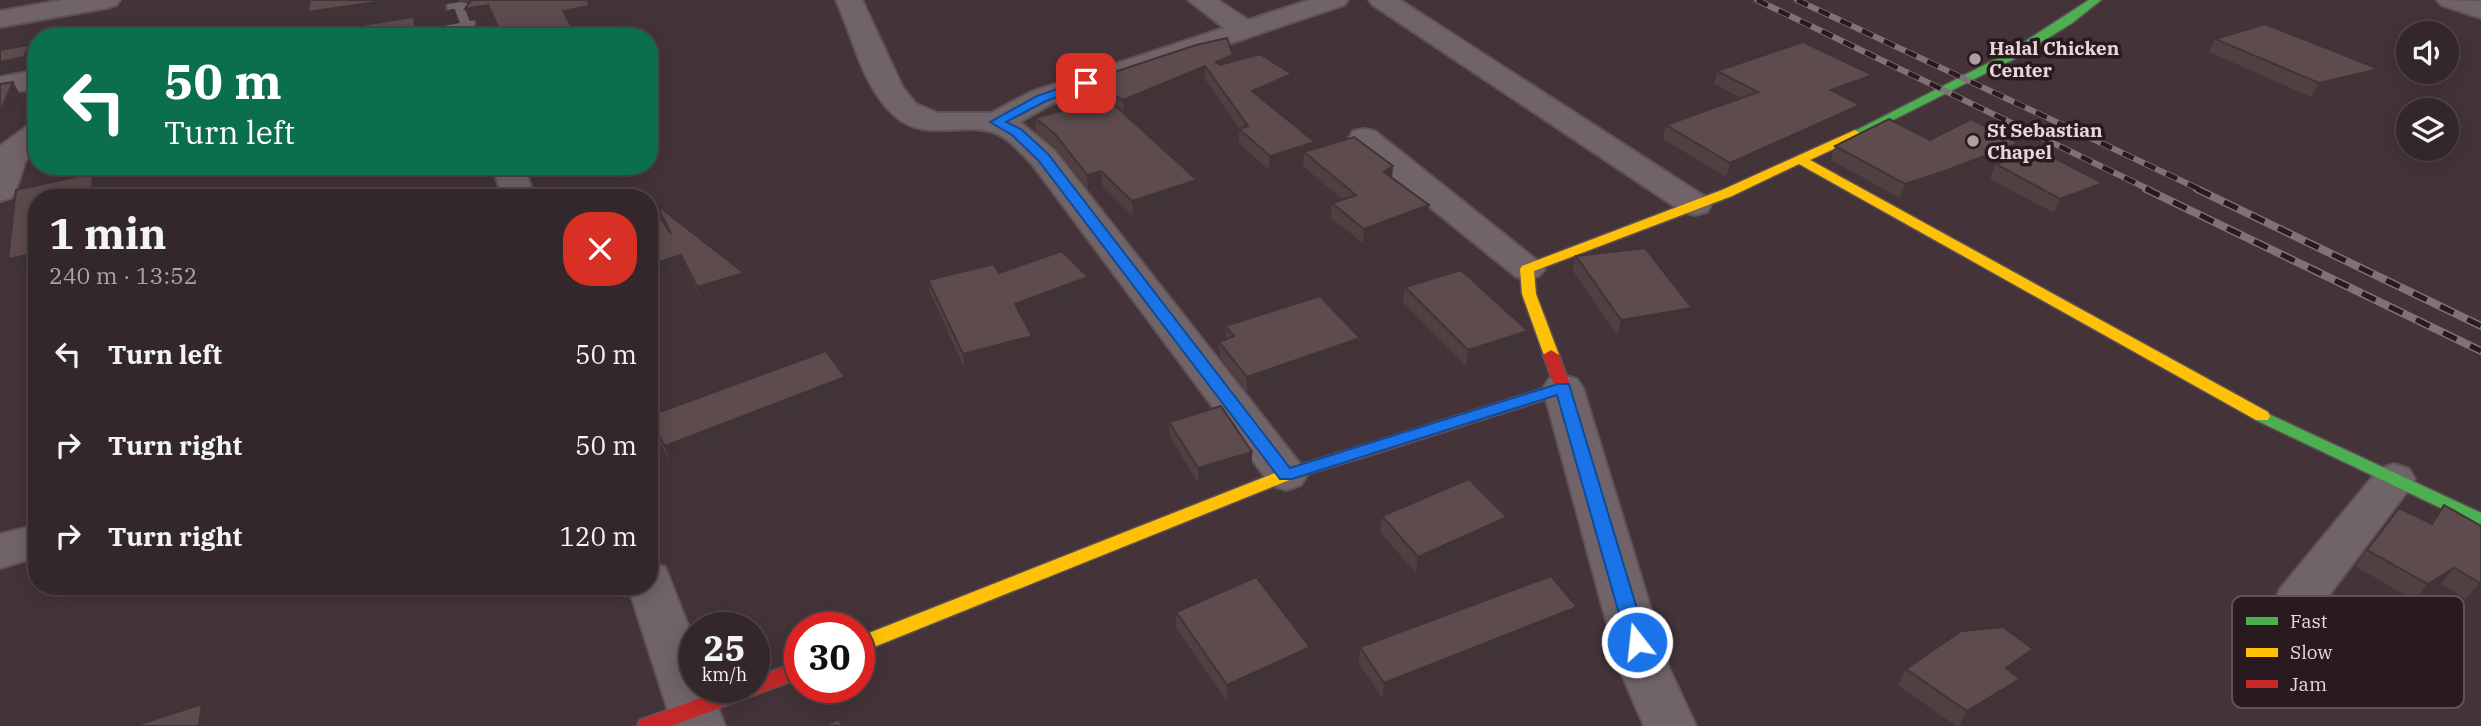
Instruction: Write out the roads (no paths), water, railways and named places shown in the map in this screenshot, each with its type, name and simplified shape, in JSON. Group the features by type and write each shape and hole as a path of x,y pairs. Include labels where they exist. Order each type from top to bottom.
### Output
{"street":[{"path":"0,19 107,0"},
{"path":"851,0 882,77 905,109 926,121 996,122 1016,132 1043,157 1286,475"},
{"path":"1201,0 1244,30"},
{"path":"996,122 1041,98 1335,0"},
{"path":"1382,0 1695,205"},
{"path":"1527,269 1571,248 1695,205 1801,160 1969,79 2067,24 2096,0"},
{"path":"2450,0 2481,10"},
{"path":"433,17 460,16"},
{"path":"0,86 28,81"},
{"path":"1364,138 1527,269 1528,294 1563,387 1644,668 1670,726"},
{"path":"0,191 14,148 28,139"},
{"path":"1801,160 2244,407 2481,521"},
{"path":"875,639 1286,475 1563,387"},
{"path":"2302,596 2394,479"},
{"path":"0,551 28,543"},
{"path":"655,595 697,718"},
{"path":"647,726 697,718 724,703"}],"railway":[{"path":"1757,0 2150,190"},
{"path":"1797,0 2201,190"},
{"path":"2146,189 2481,351"},
{"path":"2197,189 2481,326"}],"place":[{"name":"Halal Chicken Center","path":"1975,59"},
{"name":"St Sebastian Chapel","path":"1973,141"}]}
